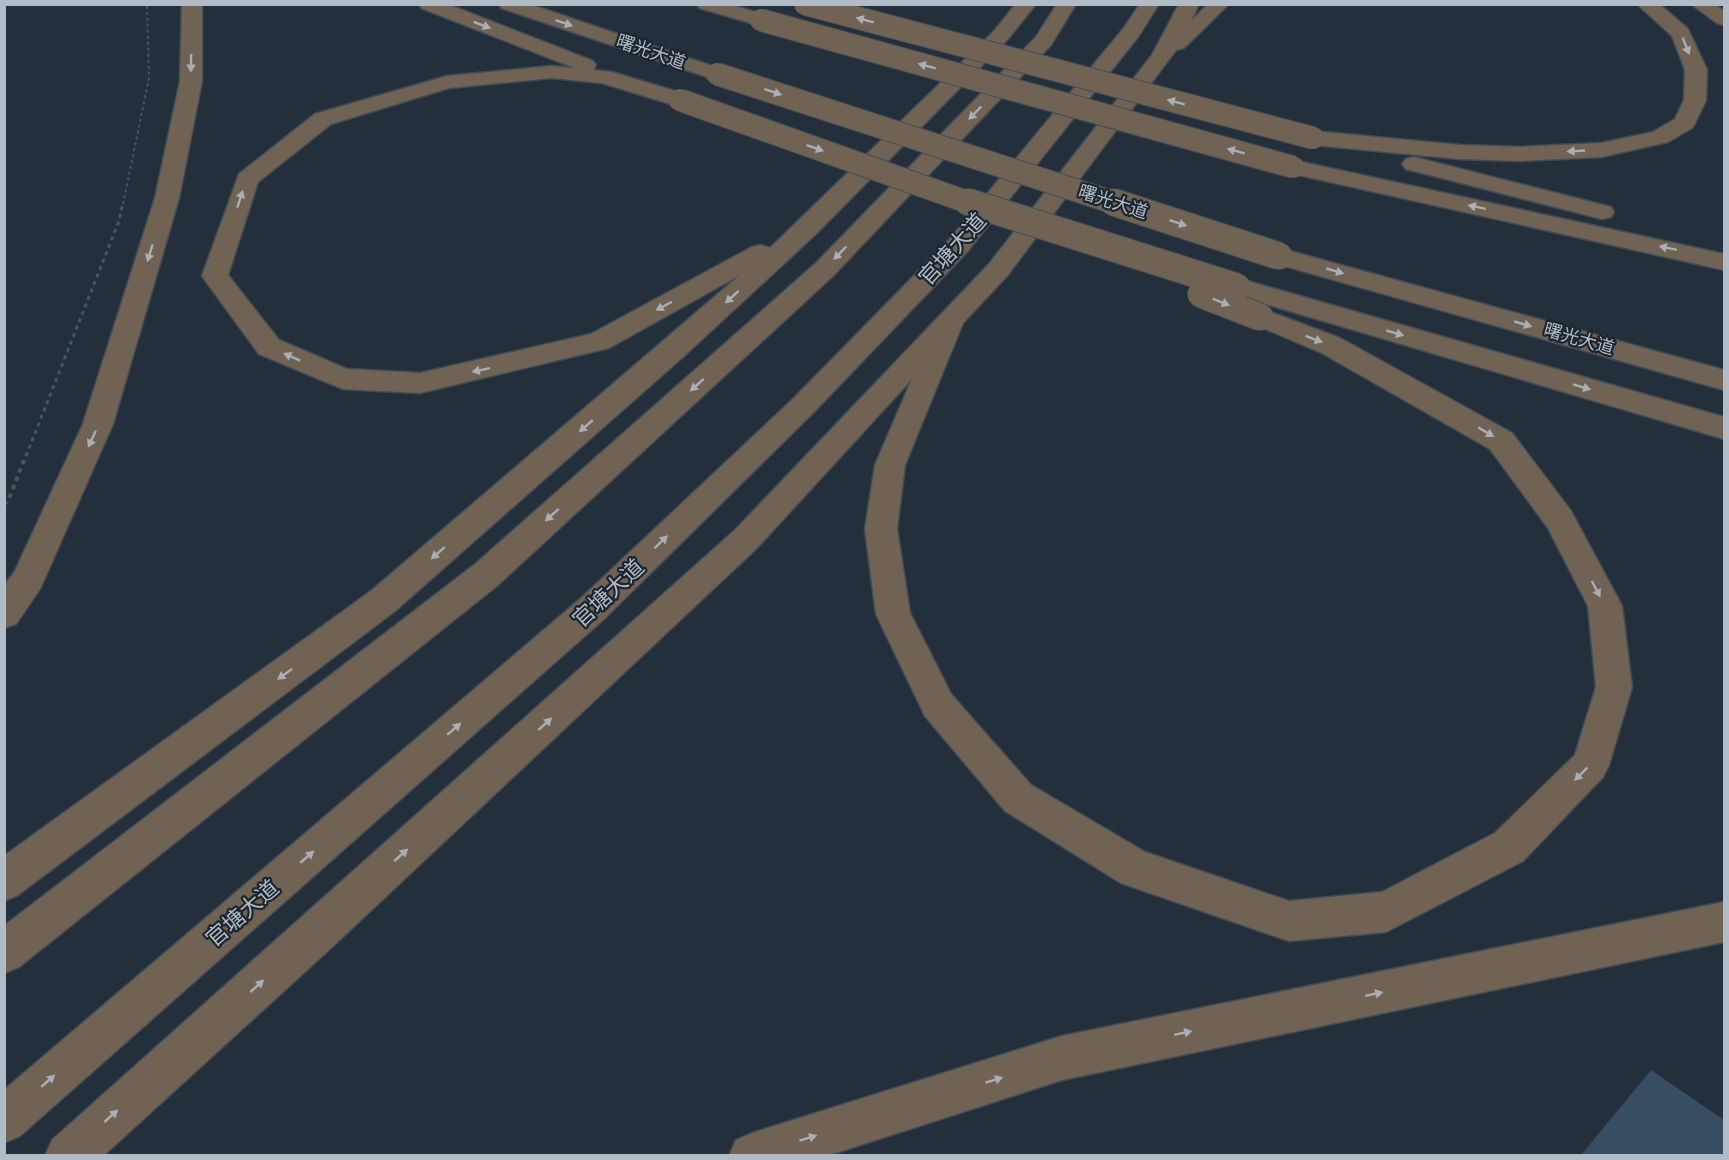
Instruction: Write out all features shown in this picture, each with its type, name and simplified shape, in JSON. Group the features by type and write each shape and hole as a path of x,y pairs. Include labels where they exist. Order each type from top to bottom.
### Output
{"highway":[{"path":"4,614 28,579 98,424 167,198 191,81 192,4"},
{"path":"428,4 680,100 1011,217 1237,287 1725,428"},
{"name":"曙光大道","path":"508,4 717,75 1279,256 1725,380"},
{"path":"706,4 1293,167 1725,262"},
{"path":"805,4 1313,138 1649,224 1725,241"},
{"path":"4,881 383,601 673,350 808,228 1001,35 1027,4"},
{"path":"4,952 486,575 825,270 1044,41 1067,4"},
{"name":"官塘大道","path":"4,1120 591,610 804,405 958,246 1131,33 1150,4"},
{"path":"1162,57 1189,4"},
{"path":"68,1155 324,926 746,539 998,270 1162,57 1220,4"},
{"path":"1313,138 1460,152 1521,154 1601,150 1660,136 1684,123 1695,100 1696,70 1681,33 1646,4"},
{"path":"1700,4 1725,19"},
{"path":"680,100 604,77 551,72 447,82 323,119 247,179 216,276 269,346 343,379 420,383 528,359 598,340 808,228"},
{"path":"951,321 890,465 881,529 893,614 938,705 1018,798 1135,869 1289,921 1386,912 1509,847 1590,765 1614,687 1605,606 1560,520 1502,441 1330,345 1011,217"},
{"path":"752,1155 1062,1058 1725,922"}],"path":[{"path":"4,505 10,496 119,220 148,78 147,4"}],"water":[{"path":"1651,1070 1724,1120 1724,1155 1581,1155"}]}
